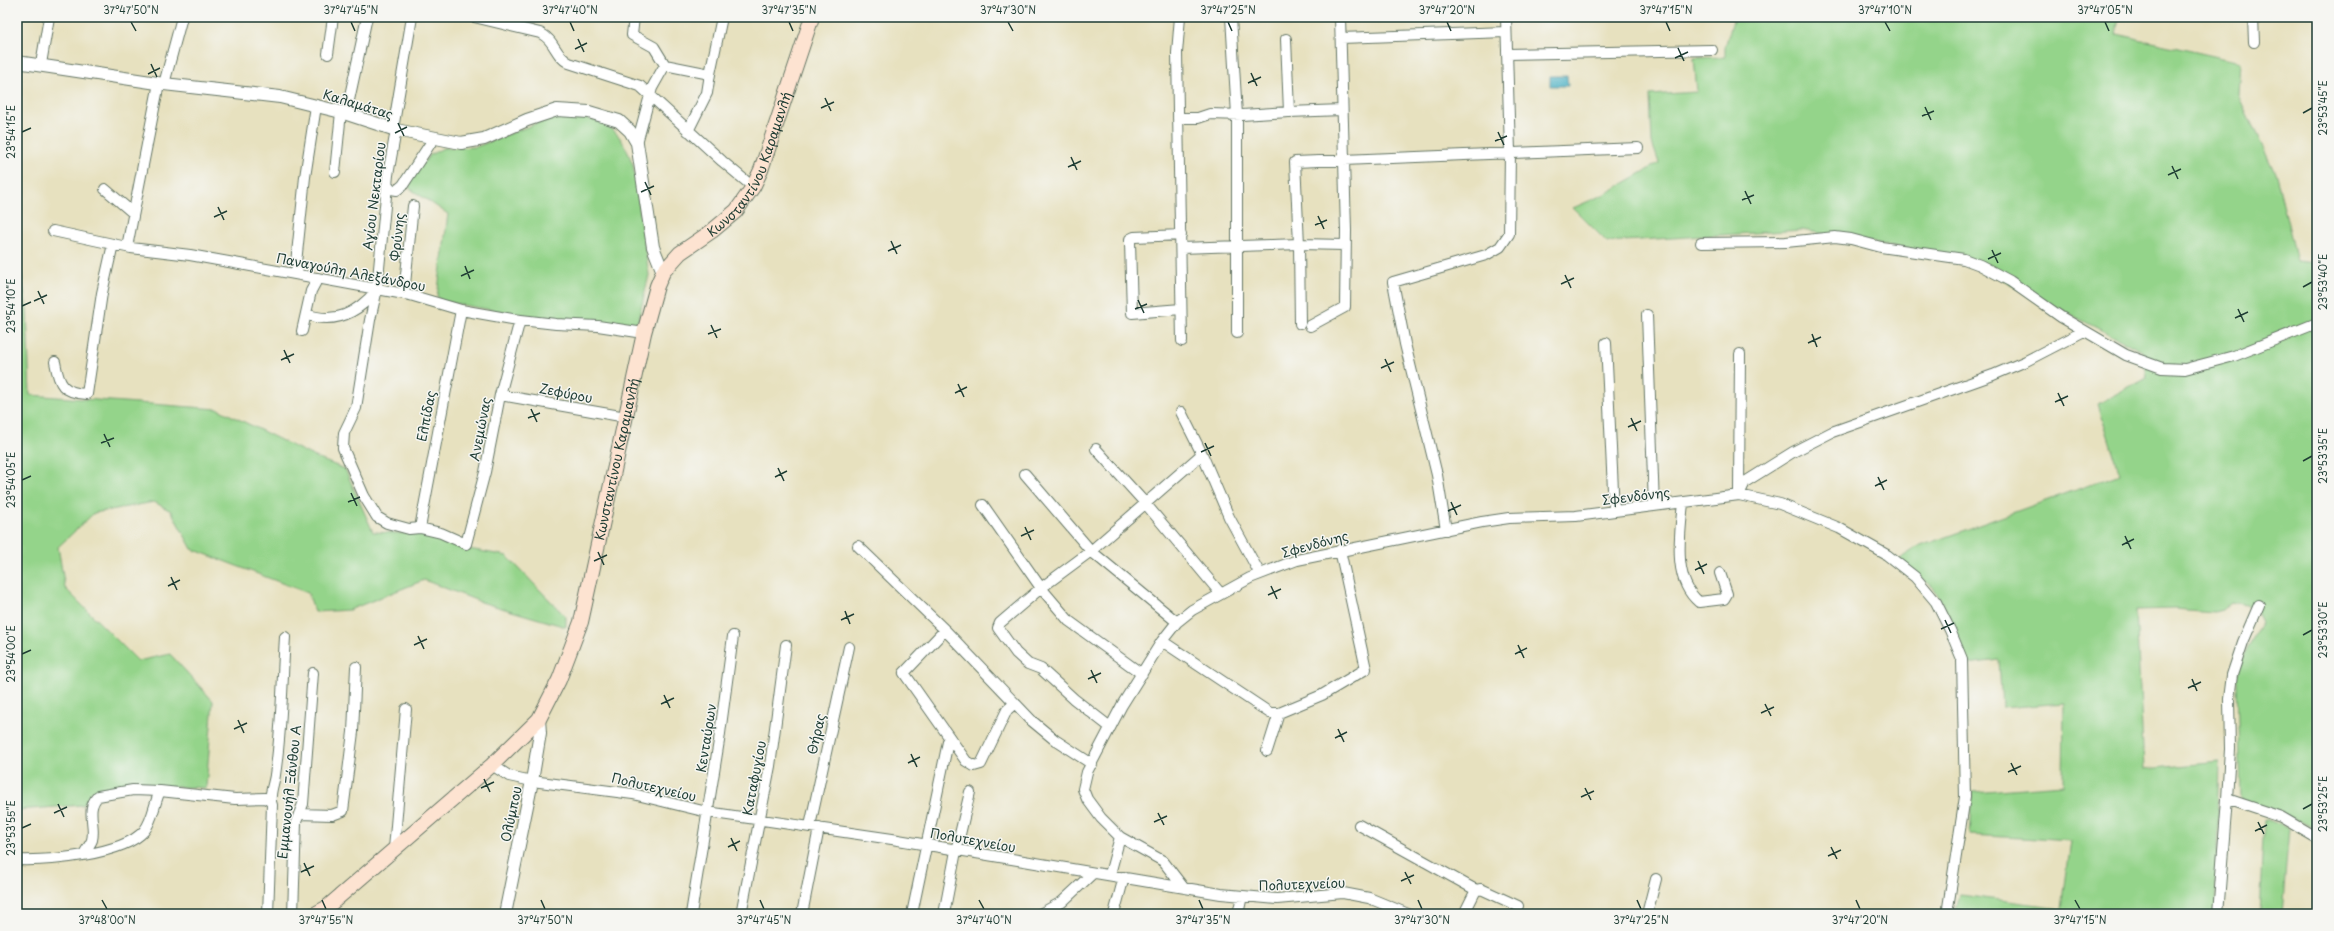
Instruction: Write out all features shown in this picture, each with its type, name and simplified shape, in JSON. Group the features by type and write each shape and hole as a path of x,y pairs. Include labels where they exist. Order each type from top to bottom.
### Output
{"main road":[{"name":"Κωνσταντίνου Καραμανλή","path":"315,914 326,908 492,765 539,719 559,680 581,622 644,333 657,286 663,272 680,253 712,231 736,211 753,187 761,170 812,17"}],"street":[{"path":"40,64 49,17"},
{"path":"127,247 133,213 162,83 182,17"},
{"path":"328,54 333,17"},
{"path":"335,172 343,113 366,17"},
{"name":"Αγίου Νεκταρίου","path":"412,17 390,158 377,289 370,320 356,408 344,433 343,448 364,496 377,517 387,523 409,529 420,528 441,533 466,544"},
{"path":"474,17 540,33 550,38 559,56 569,63 640,86 688,131 753,187"},
{"path":"634,17 632,35 654,47 665,65 710,74"},
{"path":"688,131 708,93 710,74 722,17"},
{"path":"1180,17 1177,53 1182,341"},
{"path":"1231,17 1237,115 1237,333"},
{"path":"1340,17 1344,159 1345,307 1305,325 1295,162 1344,159 1510,152 1638,148"},
{"path":"1446,530 1437,475 1405,344 1393,282 1467,263 1486,256 1500,247 1510,234 1510,152 1506,17"},
{"path":"2254,17 2254,42"},
{"path":"1341,38 1506,32"},
{"path":"1286,39 1290,112"},
{"path":"1508,54 1712,50"},
{"name":"Καλαμάτας","path":"17,62 40,64 162,83 280,97 343,113 394,129 461,143 484,139 527,120 557,110 589,112 613,118 630,131 637,143 653,247 663,272"},
{"path":"637,143 650,94 656,78 665,65"},
{"path":"298,274 296,263 305,177 316,106"},
{"path":"1178,118 1198,118 1210,114 1237,115 1342,110"},
{"path":"388,185 391,189 397,190 402,185 434,138"},
{"path":"105,189 133,213"},
{"name":"Φρύνης","path":"404,294 413,206"},
{"name":"Παναγούλη Αλεξάνδρου","path":"53,231 127,247 190,255 404,294 461,310 520,320 613,328 644,333"},
{"path":"1181,235 1134,237 1130,239 1132,313 1181,309"},
{"path":"1701,243 1786,242 1835,237 1851,239 1881,247 1964,259 1980,265 2010,282 2084,330 2143,362 2162,368 2185,368 2234,356 2317,322"},
{"path":"55,362 57,376 64,389 74,394 87,394 102,293 113,244"},
{"path":"1181,248 1300,244 1345,245"},
{"path":"302,331 311,291 318,278"},
{"path":"306,314 317,318 338,318 352,313 366,303 377,289"},
{"name":"Ελπίδας","path":"420,528 461,310"},
{"path":"1647,315 1654,506"},
{"name":"Ανεμώνας","path":"466,544 485,472 500,395 520,320"},
{"path":"1739,495 1745,482 1793,452 1832,432 1993,376 2045,352 2084,330"},
{"path":"1606,343 1614,511"},
{"path":"1739,495 1740,354"},
{"name":"Ζεφύρου","path":"500,395 626,417"},
{"path":"1182,412 1229,517 1260,574"},
{"path":"1096,449 1145,503 1221,594"},
{"path":"1110,727 1074,699 1041,669 1028,664 1016,653 998,628 1000,623 1041,588 1091,551 1202,454"},
{"path":"1026,474 1091,551 1177,622"},
{"path":"1739,495 1780,504 1839,528 1887,555 1915,577 1936,602 1950,630 1962,659 1965,797 1947,914"},
{"name":"Σφενδόνης","path":"1120,837 1101,818 1087,799 1082,789 1087,772 1110,727 1162,641 1177,622 1192,610 1260,574 1296,560 1340,550 1509,518 1576,516 1739,495"},
{"path":"1682,503 1680,538 1685,586 1691,596 1699,602 1724,599 1727,594 1720,573"},
{"path":"983,505 1041,588 1069,622 1142,674"},
{"path":"858,546 945,630 1015,703 1055,740 1092,764"},
{"path":"1162,641 1270,713 1279,713 1322,695 1366,669 1340,550"},
{"path":"2218,914 2230,749 2229,699 2232,675 2243,642 2259,605"},
{"path":"945,630 904,673 966,761 974,766 982,764 1007,710 1015,703"},
{"name":"Κενταύρων","path":"691,914 706,812 720,734 733,636"},
{"path":"268,914 272,805 270,801 278,746 285,637"},
{"name":"Καταφυγίου","path":"741,914 776,727 786,645"},
{"name":"Θήρας","path":"802,914 814,827 849,647"},
{"path":"299,814 332,815 343,811 353,732 356,667"},
{"name":"Εμμανουήλ Ξάνθου Α","path":"293,914 296,822 303,804 313,673"},
{"path":"394,849 406,709"},
{"path":"1267,751 1279,713"},
{"name":"Ολύμπου","path":"505,914 532,781 540,733 539,719"},
{"path":"912,914 925,845 949,737"},
{"name":"Πολυτεχνείου","path":"492,765 509,776 532,781 634,794 706,812 814,827 1092,874 1110,874 1221,894 1277,899 1344,893 1369,898 1408,914"},
{"path":"84,854 92,839 91,809 93,802 98,796 132,790 160,791 235,799 265,798 270,801"},
{"path":"17,860 44,861 84,854 93,855 143,833 149,825 160,791"},
{"path":"944,914 956,850 970,792"},
{"path":"2227,799 2281,817 2317,838"},
{"path":"1359,825 1476,890 1481,890 1518,906"},
{"path":"1110,874 1120,837 1163,861 1183,887"},
{"path":"1040,914 1062,902 1092,874"},
{"path":"1114,914 1124,877"},
{"path":"1647,914 1656,878"},
{"path":"1464,914 1476,890"},
{"path":"1238,914 1242,896"},
{"path":"1060,914 1062,902"}],"green space":[{"path":"1734,17 2119,17 2116,34 2240,62 2238,95 2276,175 2297,261 2315,263 2317,266 2317,831 2277,810 2260,807 2240,799 2237,684 2240,663 2262,621 2255,607 2231,602 2222,610 2214,612 2174,609 2136,610 2144,769 2220,762 2215,914 1955,914 1960,895 2062,908 2071,841 1970,835 1973,792 2063,785 2064,703 2002,708 1999,660 1967,664 1952,622 1934,588 1899,559 1918,547 2120,474 2098,404 2147,377 2142,351 1960,258 1802,230 1607,242 1573,208 1605,194 1659,163 1652,143 1650,95 1697,92 1694,58 1725,57 1725,47"},
{"path":"555,116 584,118 595,120 604,124 613,130 620,138 633,165 649,275 637,325 563,320 515,314 442,301 437,297 448,214 409,188 412,178 430,155 443,148 476,147"},
{"path":"17,245 27,310 30,395 218,409 319,459 345,469 373,532 420,534 469,549 507,556 566,617 566,627 481,602 424,580 349,610 315,612 308,593 192,549 171,511 154,502 94,513 58,547 65,588 138,661 170,654 213,701 206,788 132,785 92,791 83,805 17,810"},
{"path":"2264,819 2289,828 2282,914 2259,914"}],"water":[{"path":"1550,76 1567,76 1568,86 1550,86"}]}
